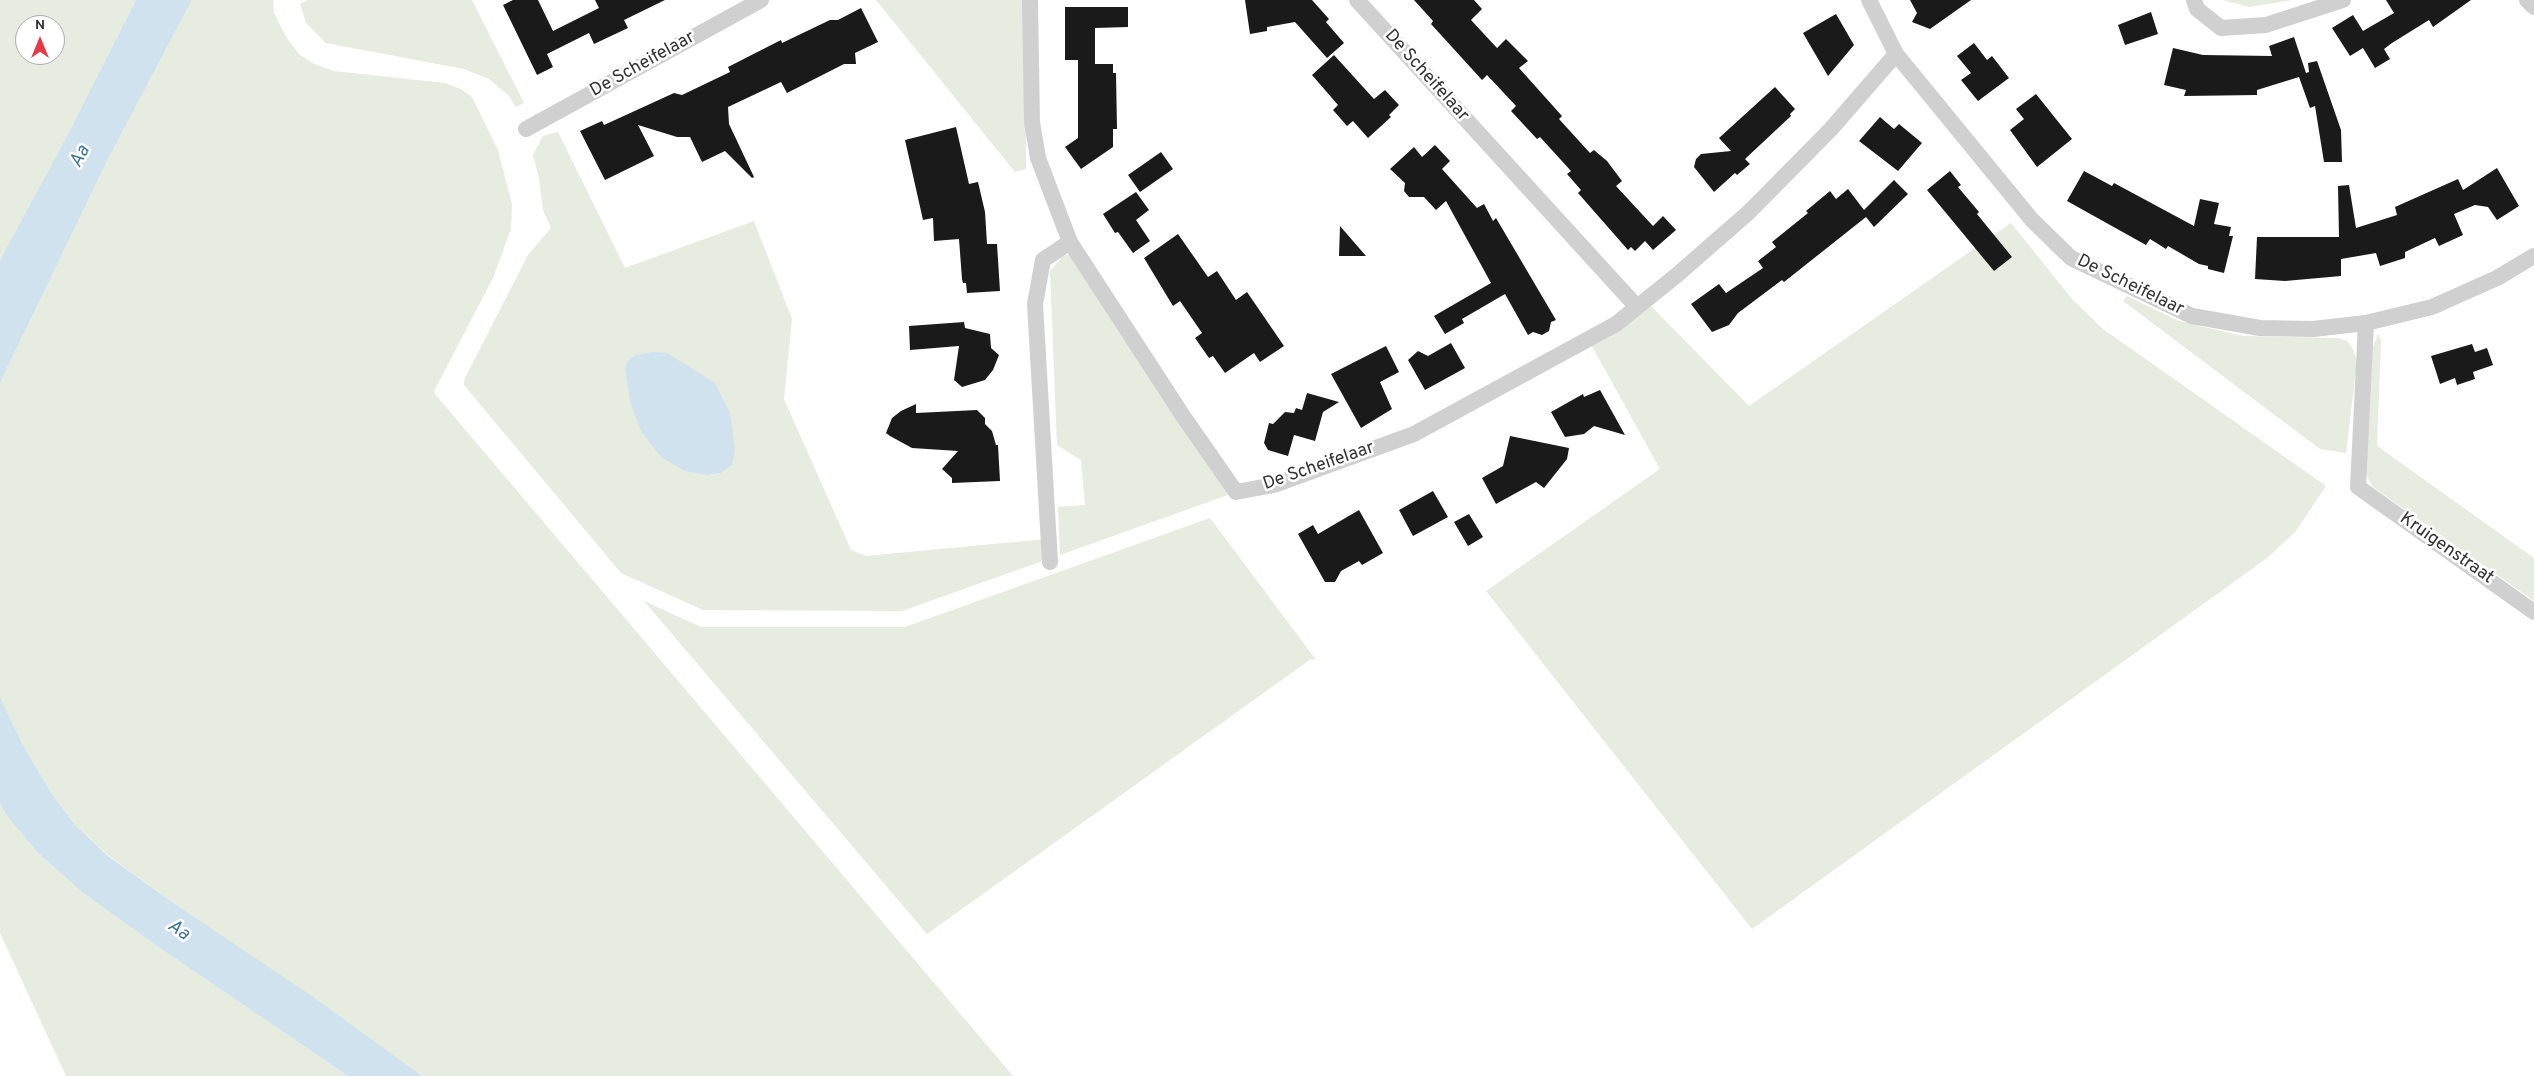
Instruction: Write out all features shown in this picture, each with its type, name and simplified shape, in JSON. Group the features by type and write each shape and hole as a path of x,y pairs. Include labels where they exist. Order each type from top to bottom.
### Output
{"street":[{"name":"De Scheifelaar","path":"526,129 761,0"},
{"name":"De Scheifelaar","path":"1030,0 1032,122 1038,158 1070,242 1183,416 1236,492 1274,485 1414,434 1616,324 1749,212 1831,129 1896,54"},
{"name":"De Scheifelaar","path":"1357,0 1637,307"},
{"name":"De Scheifelaar","path":"1869,0 1896,54 2032,220 2072,258 2192,316 2260,328 2313,329 2366,323 2432,307 2496,278 2534,256"},
{"path":"2194,0 2197,10 2221,28 2266,25 2343,0"},
{"path":"2527,0 2534,7"},
{"path":"1050,562 1035,304 1043,260 1070,242"},
{"name":"Kruigenstraat","path":"2366,323 2358,487 2534,612"}],"shaded area":[{"path":"0,0 136,0 69,132 0,260"},
{"path":"192,0 273,0 274,13 286,37 299,54 314,64 334,71 445,83 461,89 472,97 498,150 512,204 511,229 493,278 434,391 435,394 1013,1076 422,1076 175,904 109,856 75,825 52,794 23,745 0,697 0,383 107,161"},
{"path":"308,0 472,0 524,103 516,107 509,96 489,79 464,69 326,43 306,23 300,4"},
{"path":"876,0 1027,0 1026,169 1015,172"},
{"path":"2222,0 2292,0 2250,7"},
{"path":"558,132 625,268 754,221 792,319 784,399 851,550 866,556 1046,539 1048,559 902,611 703,610 621,573 464,385 464,380 528,255 551,228 543,210 539,178 533,155 543,136","holes":["625,368 732,465 721,473 708,475 627,376"]},
{"path":"2011,223 2072,299 2103,329 2326,486 2296,531 2267,558 1752,929 1486,591 1660,469 1589,341 1645,300 1749,406"},
{"path":"1079,252 1236,492 1060,555 1058,507 1085,505 1081,460 1057,445 1050,271 1063,256"},
{"path":"2127,296 2179,321 2243,336 2338,338 2347,341 2353,349 2357,362 2346,453 2320,449 2123,301"},
{"path":"2378,334 2381,340 2377,446 2534,558 2534,601 2373,487 2365,473 2372,349"},
{"path":"1210,518 1316,660 1311,659 927,934 644,601 701,627 905,627"},
{"path":"0,804 7,816 39,854 82,892 154,944 348,1076 66,1076 0,933"}],"water":[{"name":"Aa","path":"136,0 192,0 107,161 0,383 0,260 69,132"},
{"path":"652,352 667,353 715,383 730,413 735,449 732,465 721,473 708,475 685,471 661,457 641,431 630,401 625,368 628,360 636,355"},
{"name":"Aa","path":"0,697 23,745 52,794 75,825 108,856 175,904 313,997 422,1076 348,1076 154,944 82,892 39,854 7,816 0,804"}],"building":[{"path":"513,0 538,0 553,31 599,8 595,0 665,0 624,20 628,28 594,44 589,33 547,54 553,67 537,75 503,5"},
{"path":"1245,0 1312,0 1329,19 1326,22 1344,43 1327,58 1295,22 1267,27 1267,31 1250,34"},
{"path":"1414,0 1474,0 1482,9 1471,20 1497,48 1506,39 1528,61 1519,68 1562,116 1559,119 1590,153 1594,150 1607,161 1622,181 1616,186 1653,226 1663,216 1676,230 1653,250 1645,241 1635,251 1631,247 1628,250 1578,193 1581,190 1567,174 1571,171 1540,137 1537,139 1511,111 1516,106 1487,75 1482,80 1431,24 1433,21"},
{"path":"1910,0 1971,0 1930,29 1912,22 1917,13"},
{"path":"2386,0 2471,0 2433,27 2429,20 2392,43 2384,49 2390,59 2375,68 2363,48 2350,56 2332,28 2353,15 2363,31 2394,13"},
{"path":"1065,7 1128,7 1128,27 1095,28 1095,64 1113,64 1113,73 1116,73 1117,129 1113,129 1113,147 1081,169 1065,147 1078,138 1078,60 1065,60"},
{"path":"861,8 878,42 855,53 856,64 844,64 787,93 781,82 728,107 729,124 754,177 752,178 725,151 702,162 690,137 677,137 638,125 654,156 605,180 580,131 602,121 604,125 674,93 682,95 730,72 728,67 781,40 782,43 830,20 838,20"},
{"path":"2151,12 2158,34 2125,45 2118,25"},
{"path":"1836,14 1854,45 1828,76 1803,33"},
{"path":"2294,37 2306,73 2309,72 2308,63 2317,61 2341,130 2342,162 2324,162 2315,106 2310,108 2299,77 2257,90 2257,95 2184,96 2186,90 2164,85 2173,48 2203,55 2272,56 2269,46"},
{"path":"1974,43 1987,60 1992,56 2009,78 1978,101 1961,80 1971,73 1957,56"},
{"path":"1334,55 1374,99 1385,90 1399,105 1389,115 1391,117 1368,138 1353,121 1347,126 1333,110 1338,105 1312,75"},
{"path":"1775,87 1795,109 1790,114 1791,116 1745,159 1750,164 1737,175 1735,173 1714,192 1694,167 1696,159 1701,154 1731,151 1719,138"},
{"path":"2036,94 2072,139 2037,167 2010,130 2024,119 2016,109"},
{"path":"1880,117 1894,129 1899,124 1922,143 1898,171 1859,141"},
{"path":"956,127 969,184 978,182 985,212 987,244 997,244 1000,291 967,293 966,283 963,283 962,279 959,239 934,241 933,218 923,220 905,140"},
{"path":"1435,145 1450,161 1442,169 1477,208 1484,204 1493,221 1496,218 1556,320 1551,322 1549,331 1542,335 1533,332 1528,335 1505,294 1462,319 1464,323 1445,334 1434,316 1491,283 1446,201 1436,210 1424,197 1409,197 1404,191 1405,183 1390,169 1414,147 1422,157"},
{"path":"1161,152 1173,169 1140,192 1128,175"},
{"path":"2497,168 2519,206 2497,220 2488,207 2475,205 2454,214 2463,235 2439,246 2435,238 2405,252 2405,258 2380,266 2376,253 2341,259 2341,276 2285,281 2255,279 2257,237 2339,237 2338,186 2349,185 2356,228 2397,215 2395,207 2458,179 2463,190"},
{"path":"1950,171 1961,185 1958,187 1979,212 1977,214 2012,257 1994,271 1927,190"},
{"path":"2084,171 2112,186 2114,183 2194,226 2200,199 2219,203 2214,224 2231,227 2229,236 2233,236 2224,273 2208,269 2208,266 2199,264 2168,246 2166,249 2150,239 2146,245 2067,201"},
{"path":"1894,180 1908,194 1874,227 1866,217 1784,282 1782,280 1738,313 1729,325 1712,332 1691,304 1719,284 1726,293 1763,268 1758,261 1776,247 1772,242 1808,213 1806,211 1830,191 1836,199 1848,189 1864,210"},
{"path":"1136,192 1149,210 1136,220 1150,241 1133,253 1118,232 1115,233 1103,214"},
{"path":"1340,226 1366,256 1339,256"},
{"path":"1178,234 1208,277 1217,271 1236,300 1247,292 1284,346 1260,362 1254,353 1225,373 1213,356 1209,358 1195,338 1202,333 1180,301 1173,306 1144,258"},
{"path":"964,322 965,328 990,334 991,348 999,355 993,370 985,380 962,387 954,380 959,346 910,350 909,326"},
{"path":"1451,343 1465,368 1425,390 1408,360 1418,351 1428,356"},
{"path":"2472,344 2475,352 2487,348 2493,365 2473,372 2475,379 2457,385 2455,378 2440,384 2431,356"},
{"path":"1386,346 1399,372 1380,382 1392,409 1361,428 1331,374"},
{"path":"1600,390 1625,435 1594,426 1584,434 1565,437 1551,412 1583,394 1584,397"},
{"path":"1307,393 1339,402 1323,412 1315,441 1294,435 1288,456 1268,450 1264,443 1269,423 1273,424 1285,412 1294,413 1296,408 1302,410"},
{"path":"916,404 916,413 977,410 985,418 985,424 992,431 996,445 998,445 1000,481 952,483 952,478 942,469 958,451 912,448 886,433 892,418 901,411"},
{"path":"1510,436 1569,448 1567,459 1544,488 1536,482 1496,504 1482,478 1503,466"},
{"path":"1433,491 1448,517 1413,536 1399,510"},
{"path":"1359,510 1383,553 1362,565 1359,561 1341,571 1335,582 1325,582 1298,534 1313,525 1318,534"},
{"path":"1469,514 1483,537 1468,546 1454,522"}]}
